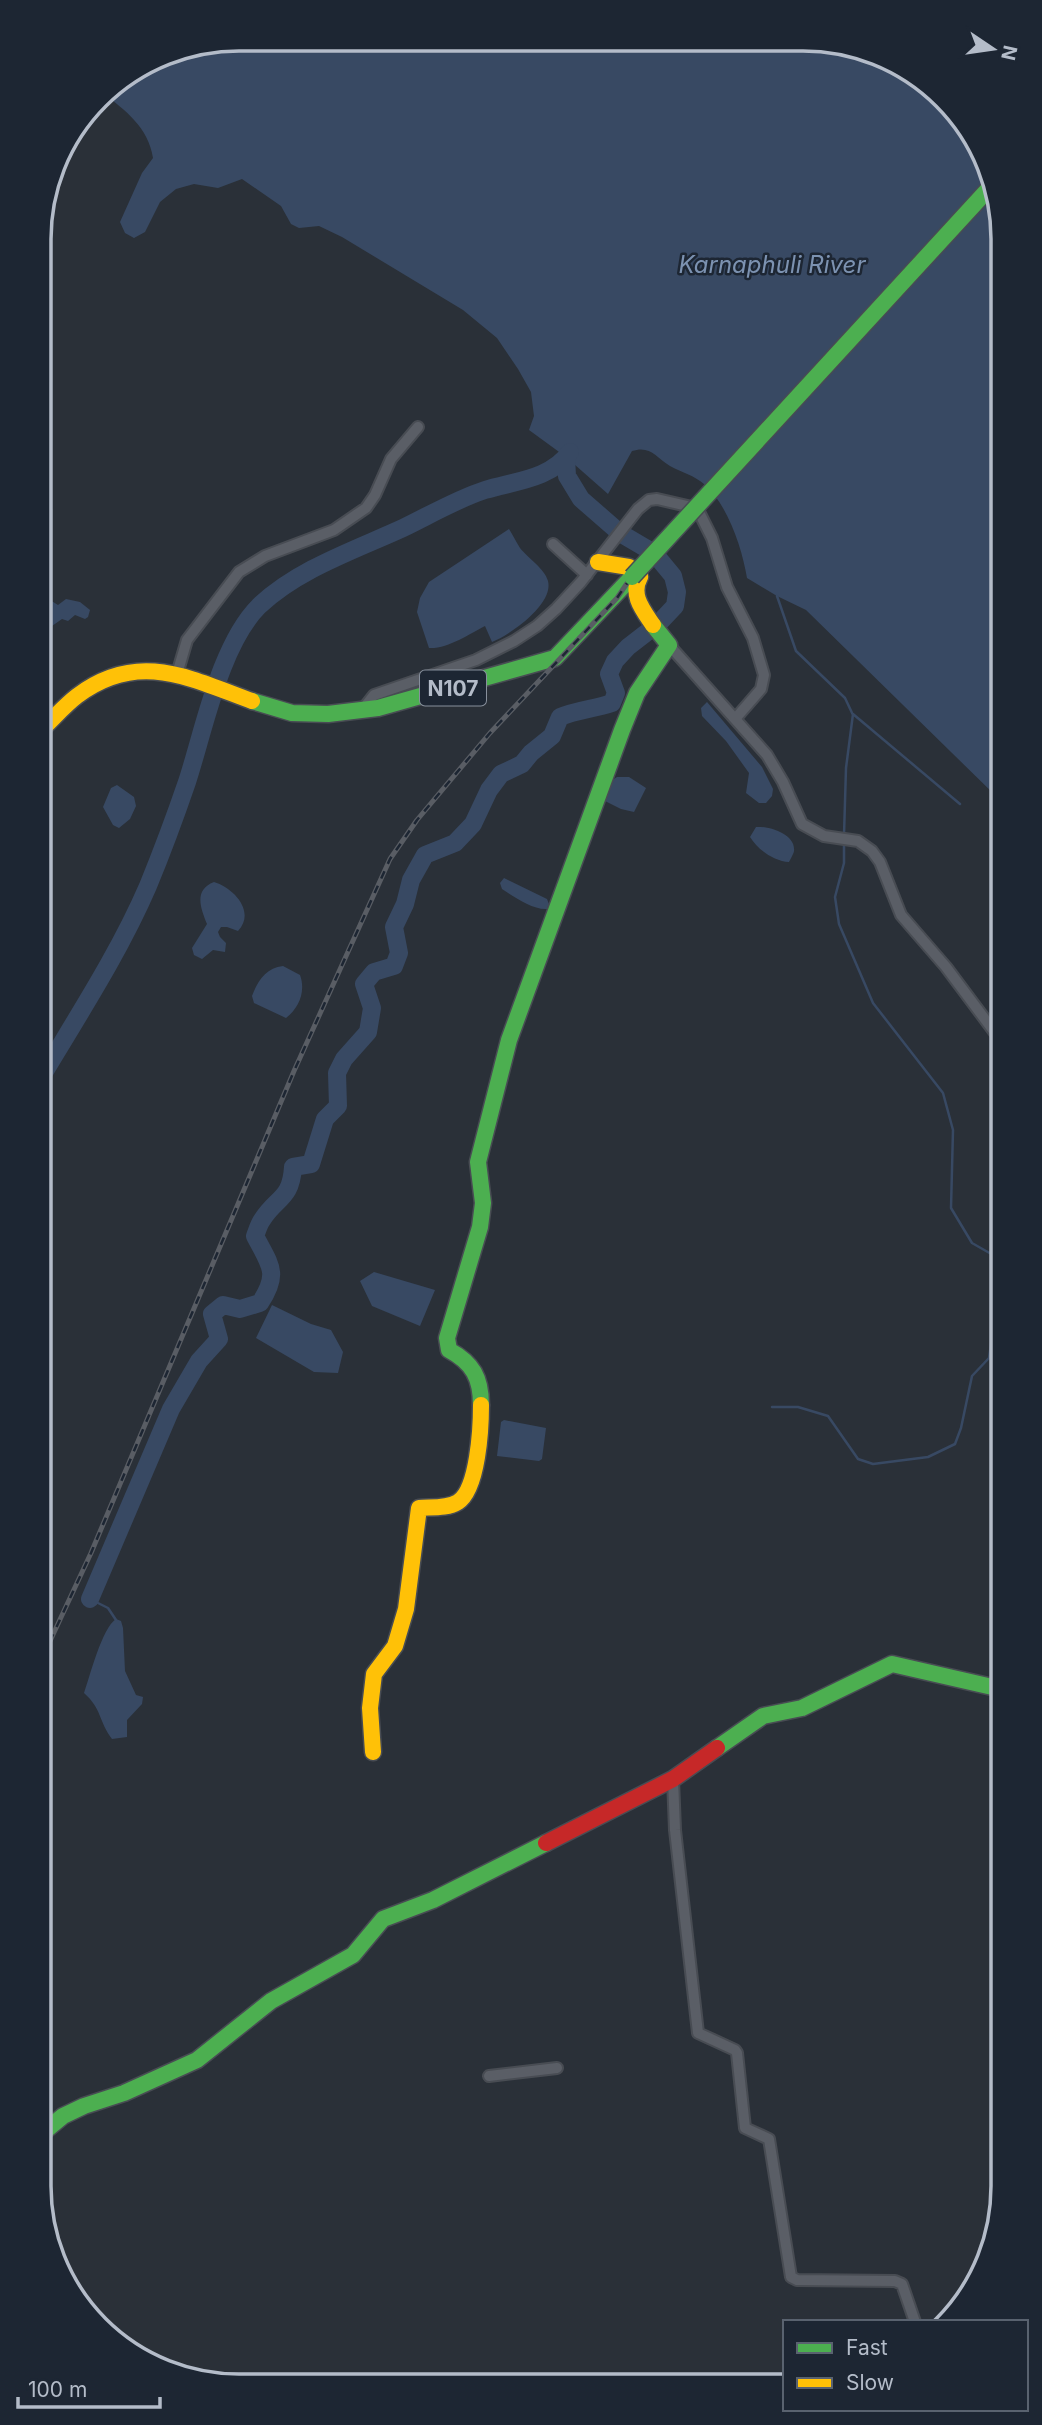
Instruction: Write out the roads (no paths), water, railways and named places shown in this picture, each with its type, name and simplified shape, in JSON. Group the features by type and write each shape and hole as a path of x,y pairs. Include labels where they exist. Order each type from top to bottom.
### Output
{"main road":[{"name":"N107","path":"51,721 76,697 106,678 141,670 184,676 278,710 304,714 362,711 555,658 985,192"},
{"path":"373,1752 370,1709 374,1674 395,1646 399,1634 419,1508 453,1504 467,1494 471,1483 482,1391 472,1366 449,1350 447,1338 480,1227 483,1203 478,1162 509,1040 622,730 637,693 665,640 636,595 635,588 640,577 634,570 625,564 606,566 598,562"},
{"path":"51,2126 84,2106 124,2093 197,2060 271,2001 353,1955 383,1919 433,1900 673,1779 763,1716 802,1708 892,1664 991,1686"}],"street":[{"path":"184,676 187,640 239,572 265,556 334,530 366,508 375,495 391,459 418,427"},
{"path":"362,711 374,695 454,669 514,641 545,619 587,575 644,504 657,499 692,507 699,513 718,552 727,587 757,648 764,675 761,689 736,719"},
{"path":"553,544 587,575"},
{"path":"665,640 774,766 802,824 824,836 858,841 872,851 880,862 901,915 946,967 991,1027"},
{"path":"673,1779 675,1830 698,2033 737,2053 745,2128 769,2138 790,2274 797,2280 895,2281 902,2284 914,2320"},
{"path":"489,2076 557,2068"}],"water":[{"name":"Karnaphuli River","path":"239,51 815,51 864,61 908,82 945,115 960,134 977,167 990,214 991,791 806,610 747,578 738,541 727,515 713,493 700,481 670,466 652,453 638,450 632,451 608,494 566,457 529,430 534,416 531,392 497,338 463,310 342,237 319,226 299,228 291,224 281,206 242,179 218,188 194,184 176,189 160,202 145,232 134,238 125,233 120,222 142,173 153,158 146,137 128,113 112,100 145,76 190,57"},
{"path":"509,529 520,548 540,568 548,581 548,590 538,609 519,626 492,642 485,626 451,644 429,648 417,612 420,598 429,582"},
{"path":"66,599 80,602 90,610 85,619 75,615 68,621 62,619 51,626 51,601 58,605"},
{"path":"707,702 762,767 773,789 772,796 766,803 759,803 746,793 749,773 726,741 702,716 701,708"},
{"path":"617,777 629,777 646,788 634,812 605,801 608,787"},
{"path":"117,785 134,797 136,806 130,819 119,828 113,825 103,807 111,788"},
{"path":"756,827 781,832 791,840 794,851 789,862 772,857 757,846 750,837"},
{"path":"504,878 547,899 547,909 530,905 502,889 500,883"},
{"path":"214,882 235,895 244,909 245,916 238,931 221,927 218,932 226,943 225,952 213,950 202,959 194,955 192,948 207,924 201,906 201,895 207,885"},
{"path":"283,966 300,975 302,981 298,1004 286,1018 254,1003 252,996 263,976 272,969"},
{"path":"374,1272 435,1290 420,1326 372,1306 360,1281"},
{"path":"272,1305 311,1324 331,1330 343,1352 338,1373 314,1372 256,1338"},
{"path":"504,1420 546,1428 542,1459 539,1461 497,1456 501,1422"},
{"path":"116,1619 121,1621 123,1628 125,1671 136,1695 143,1697 142,1704 127,1720 127,1737 112,1739 94,1705 84,1693 101,1642"}],"waterway":[{"path":"51,1061 137,911 182,795 224,665 245,623 259,606 291,581 328,561 464,498 543,474 570,452"},
{"path":"90,1599 171,1409 199,1361 219,1339 212,1314 223,1305 240,1309 260,1303 266,1293 271,1269 255,1236 267,1212 286,1192 293,1167 311,1164 325,1119 338,1106 337,1073 344,1059 368,1032 372,1008 364,984 374,972 394,966 399,953 394,927 405,904 411,880 425,855 455,843 473,824 489,790 501,774 522,764 552,736 560,717 612,703 616,693 609,674 615,661 675,606 677,592 673,576 654,553 620,533 581,499 567,476 566,457"},
{"path":"777,596 796,651 845,698 853,714 846,768 844,835"},
{"path":"853,714 960,804"},
{"path":"844,842 844,863 835,897 839,924 873,1003 943,1093 953,1130 951,1208 972,1243 991,1254"},
{"path":"772,1407 798,1407 828,1416 858,1459 873,1464 928,1457 955,1444 972,1376 989,1358 991,1344"},
{"path":"90,1599 108,1608 116,1620"}],"railway":[{"path":"51,1639 91,1553 294,1071 390,859 417,820 490,733 617,598 632,576 985,192"}]}
